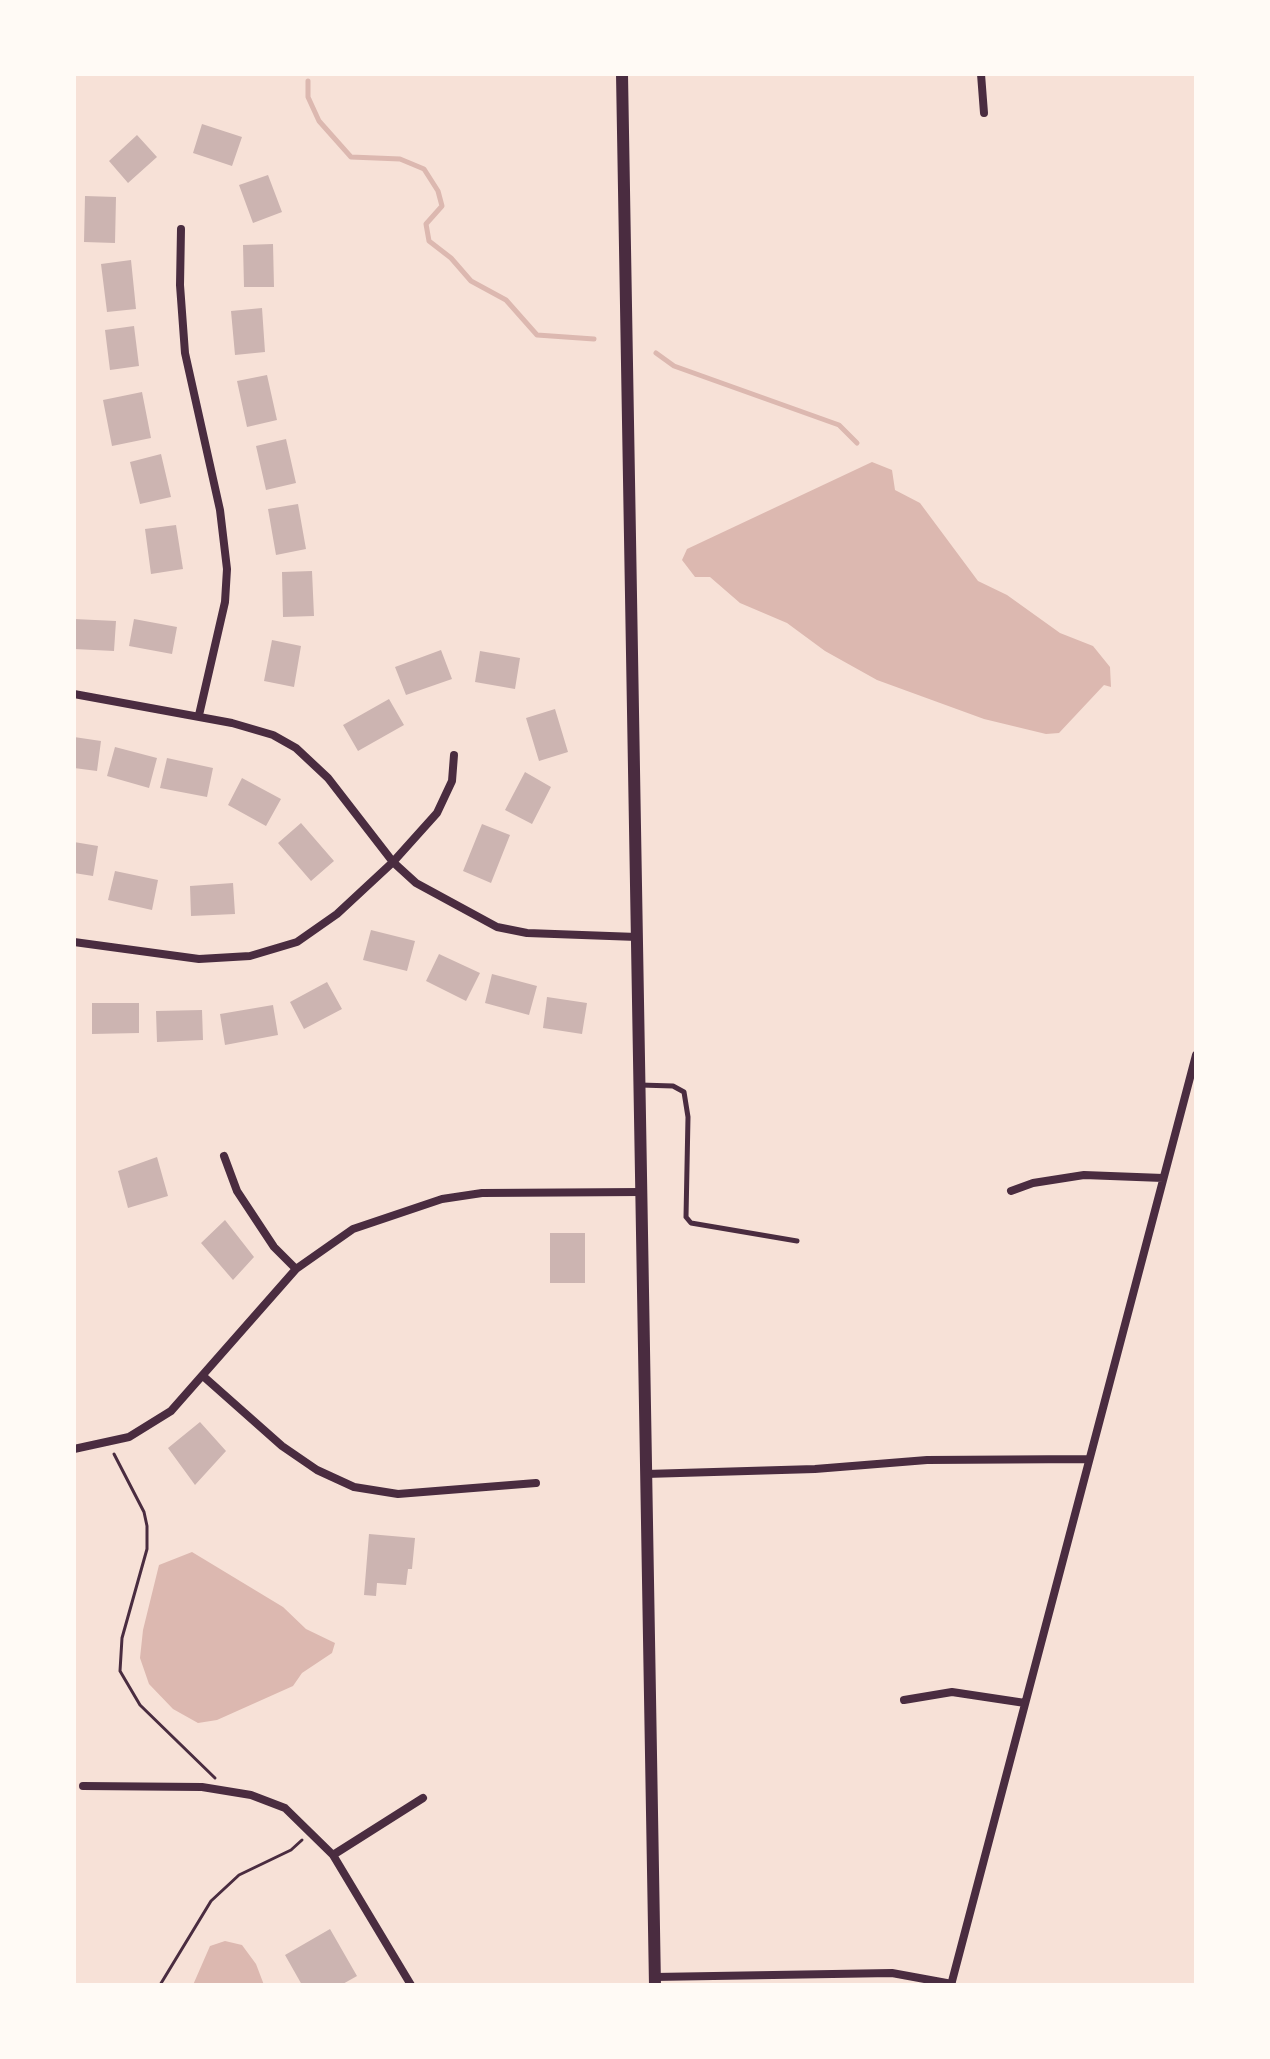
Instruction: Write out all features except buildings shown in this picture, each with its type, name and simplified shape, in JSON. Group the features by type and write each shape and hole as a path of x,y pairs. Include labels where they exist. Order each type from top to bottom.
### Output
{"street":[{"path":"622,74 654,1981 892,1973 952,1985 1196,1055"},
{"path":"981,74 984,113"},
{"path":"181,229 180,285 185,353 220,510 227,569 225,602 199,715"},
{"path":"74,694 199,715 273,735 303,753 328,778 393,862 416,883 497,927 539,934 637,937"},
{"path":"74,942 199,959 250,956 297,942 393,862 437,813 452,781 454,755"},
{"path":"224,1156 237,1191 274,1247 296,1269"},
{"path":"1011,1191 1033,1183 1084,1175 1163,1178"},
{"path":"74,1449 129,1437 171,1411 296,1269 353,1229 442,1199 482,1193 641,1192"},
{"path":"203,1376 282,1446 317,1470 354,1487 398,1494 536,1483"},
{"path":"646,1474 815,1469 927,1460 1089,1459"},
{"path":"904,1700 952,1692 1025,1703"},
{"path":"83,1786 202,1787 251,1795 285,1808 333,1855 411,1985"},
{"path":"333,1855 423,1798"}],"lane":[{"path":"639,1085 673,1086 684,1092 688,1117 686,1217 691,1223 751,1236 797,1241"}],"path":[{"path":"109,1443 144,1512 147,1526 147,1549 122,1638 120,1671 140,1705 206,1766 225,1791"},
{"path":"160,1985 211,1901 239,1875 291,1850 312,1833"}],"shaded area":[{"path":"872,462 892,470 895,490 920,503 978,581 1007,595 1060,633 1093,646 1110,667 1111,687 1104,685 1059,733 1046,734 984,719 877,680 825,651 787,623 740,603 710,577 695,577 682,560 687,549"},
{"path":"192,1552 283,1607 306,1629 335,1643 332,1653 302,1673 293,1686 217,1720 198,1723 173,1709 149,1684 140,1658 143,1630 159,1565"},
{"path":"225,1941 242,1945 256,1964 264,1985 193,1985 210,1946"}],"waterway":[{"path":"308,81 308,97 319,121 351,157 400,159 424,169 438,191 442,206 426,224 429,241 451,258 471,281 506,300 537,335 594,339"},
{"path":"656,353 674,366 839,425 857,443"}]}
